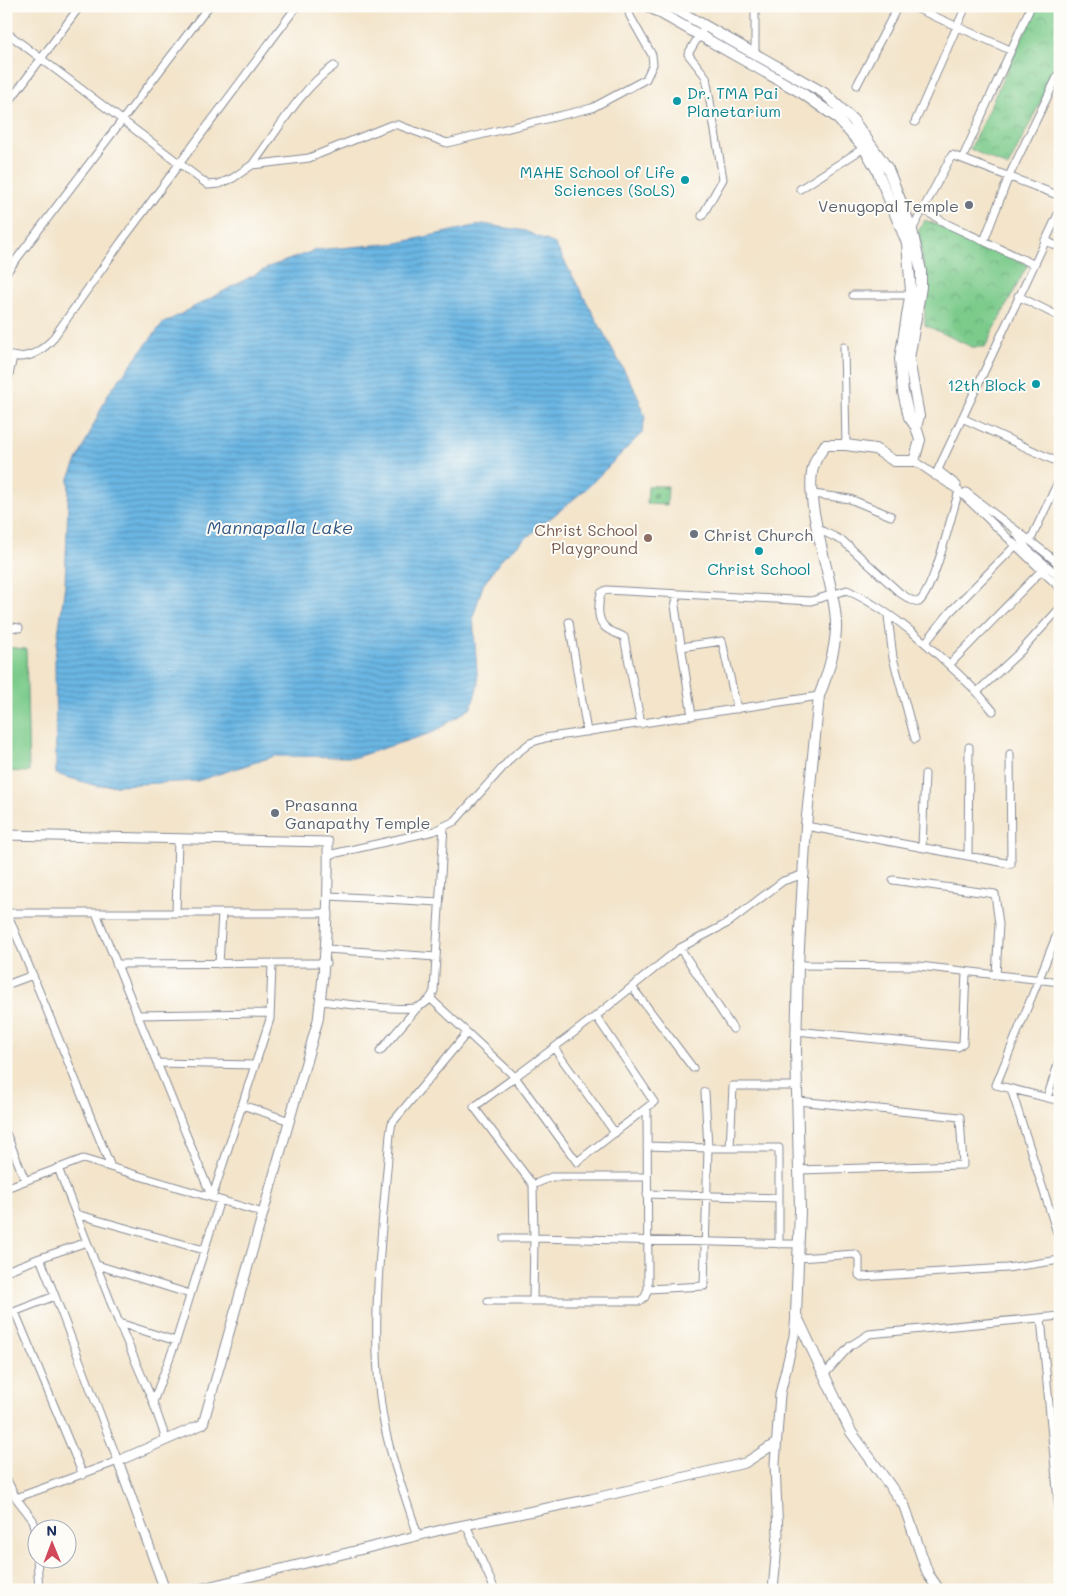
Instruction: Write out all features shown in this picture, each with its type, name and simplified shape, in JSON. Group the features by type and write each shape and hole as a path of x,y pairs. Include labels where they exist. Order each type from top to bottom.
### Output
{"main road":[{"path":"648,6 802,93 836,117 868,145 907,243 910,295 900,359 903,392 909,417 916,427 920,440 914,462 894,461 875,449 846,445 825,446 814,463 813,494 818,529 832,595 836,629 826,677 819,696 806,826 796,1031 799,1170 799,1258 796,1315 851,1432 904,1505 928,1574 938,1590"},
{"path":"670,6 824,93 853,120 868,145 888,169 912,230 921,271 921,287 909,359 919,416 916,427"}],"street":[{"path":"6,106 80,6"},
{"path":"6,273 209,6"},
{"path":"6,388 10,355 38,353 51,341 296,6"},
{"path":"252,165 309,158 391,126 398,125 446,142 592,108 646,79 653,64 652,55 630,16 627,6"},
{"path":"755,6 755,55"},
{"path":"857,86 898,6"},
{"path":"911,6 1010,50"},
{"path":"915,122 966,6"},
{"path":"963,157 1031,6"},
{"path":"702,216 723,179 706,77 688,54 705,26"},
{"path":"6,32 208,185 218,184 233,178 252,165 303,96 320,76 334,66"},
{"path":"984,242 1009,176 1059,72"},
{"path":"800,189 868,145"},
{"path":"912,230 952,155 963,157 1060,196"},
{"path":"924,210 984,242 1034,264"},
{"path":"936,473 1060,210"},
{"path":"1045,240 1060,248"},
{"path":"852,295 910,295"},
{"path":"1018,296 1060,317"},
{"path":"844,347 846,445"},
{"path":"962,418 1060,464"},
{"path":"914,462 936,473 1015,531 1031,539 1060,565"},
{"path":"936,473 959,491 1060,588"},
{"path":"1031,539 1060,478"},
{"path":"818,529 843,541 900,593 911,600 919,602 925,596 959,491"},
{"path":"813,494 850,499 891,516"},
{"path":"1015,531 1026,549 1060,576"},
{"path":"926,642 950,612 1015,546"},
{"path":"949,665 1042,570"},
{"path":"641,724 624,637 610,631 602,624 598,606 601,593 606,590 811,601 847,590 866,600 926,642 977,692 993,711"},
{"path":"678,594 675,606 692,716"},
{"path":"977,692 1021,651 1060,608"},
{"path":"888,616 893,658 915,738"},
{"path":"569,622 587,732"},
{"path":"6,626 19,628"},
{"path":"681,648 722,641 737,709"},
{"path":"328,855 434,831 455,821 512,757 530,743 544,738 819,696"},
{"path":"968,856 969,747"},
{"path":"806,826 1011,864 1010,754"},
{"path":"922,848 925,774"},
{"path":"380,1051 417,1008 431,999 434,991 444,826"},
{"path":"6,835 328,842 329,896 326,963 318,1020 203,1424 83,1475 16,1498"},
{"path":"176,913 178,838"},
{"path":"533,1301 533,1185 474,1107 596,1016 680,948 728,923 783,881 805,874"},
{"path":"893,880 995,894 999,924 996,975"},
{"path":"329,896 439,902"},
{"path":"111,1167 7,911 329,913"},
{"path":"96,913 212,1198"},
{"path":"219,964 222,913"},
{"path":"1060,927 996,1085 1060,1101"},
{"path":"327,948 436,957"},
{"path":"680,948 733,1029"},
{"path":"116,964 326,963"},
{"path":"212,1198 270,1013 272,964"},
{"path":"798,965 886,965 1060,982"},
{"path":"796,1031 958,1047 963,1042 966,972"},
{"path":"6,985 33,975"},
{"path":"632,987 693,1068"},
{"path":"431,999 515,1077 577,1162 654,1102 596,1016"},
{"path":"321,1001 387,1008 417,1008"},
{"path":"137,1015 270,1013"},
{"path":"418,1536 387,1441 380,1394 377,1341 390,1134 392,1123 468,1034"},
{"path":"554,1048 615,1133"},
{"path":"1047,1098 1060,1058"},
{"path":"157,1063 255,1065"},
{"path":"730,1148 733,1086 798,1086"},
{"path":"1011,1089 1060,1242"},
{"path":"648,1289 704,1286 708,1148 706,1092"},
{"path":"798,1101 960,1117 963,1165 799,1170"},
{"path":"242,1105 290,1121"},
{"path":"488,1301 640,1301 645,1297 648,1289 647,1108"},
{"path":"6,1133 25,1180"},
{"path":"647,1146 779,1148 779,1244"},
{"path":"6,1188 83,1159 263,1213"},
{"path":"58,1168 119,1323 154,1402 166,1439"},
{"path":"533,1185 551,1177 647,1176"},
{"path":"647,1194 779,1198"},
{"path":"154,1402 176,1341 220,1200"},
{"path":"76,1214 204,1250"},
{"path":"504,1238 799,1244"},
{"path":"6,1271 87,1242"},
{"path":"799,1258 855,1254 859,1258 859,1275 862,1277 1007,1268 1060,1260"},
{"path":"40,1258 56,1296 165,1590"},
{"path":"97,1264 190,1294"},
{"path":"6,1315 56,1296"},
{"path":"15,1312 83,1475"},
{"path":"773,1590 778,1535 776,1443 780,1394 794,1336 796,1315"},
{"path":"824,1375 850,1346 869,1334 1060,1316"},
{"path":"1041,1318 1060,1522"},
{"path":"119,1323 176,1341"},
{"path":"195,1590 418,1536 745,1463 776,1443"},
{"path":"6,1478 16,1498 33,1520 39,1590"},
{"path":"466,1525 495,1590"}],"green space":[{"path":"1037,6 1060,6 1060,63 1008,167 970,149"},
{"path":"925,220 1028,264 985,347 972,347 925,325 923,264 918,232"},
{"path":"648,486 668,486 667,505 647,504"},
{"path":"6,647 26,649 29,772 6,771"}],"water":[{"name":"Mannapalla Lake","path":"483,224 525,231 555,244 637,394 645,417 642,433 586,489 503,557 483,585 473,617 478,685 471,708 434,732 356,757 275,756 197,781 97,786 56,774 55,657 65,584 69,478 108,394 162,324 271,266 316,250 398,243"}],"place":[{"name":"Dr. TMA Pai Planetarium","path":"677,101"},
{"name":"MAHE School of Life Sciences (SoLS)","path":"685,180"},
{"name":"Venugopal Temple","path":"969,205"},
{"name":"12th Block","path":"1036,384"},
{"name":"Christ Church","path":"694,534"},
{"name":"Christ School Playground","path":"648,538"},
{"name":"Christ School","path":"759,551"},
{"name":"Prasanna Ganapathy Temple","path":"275,813"}]}
